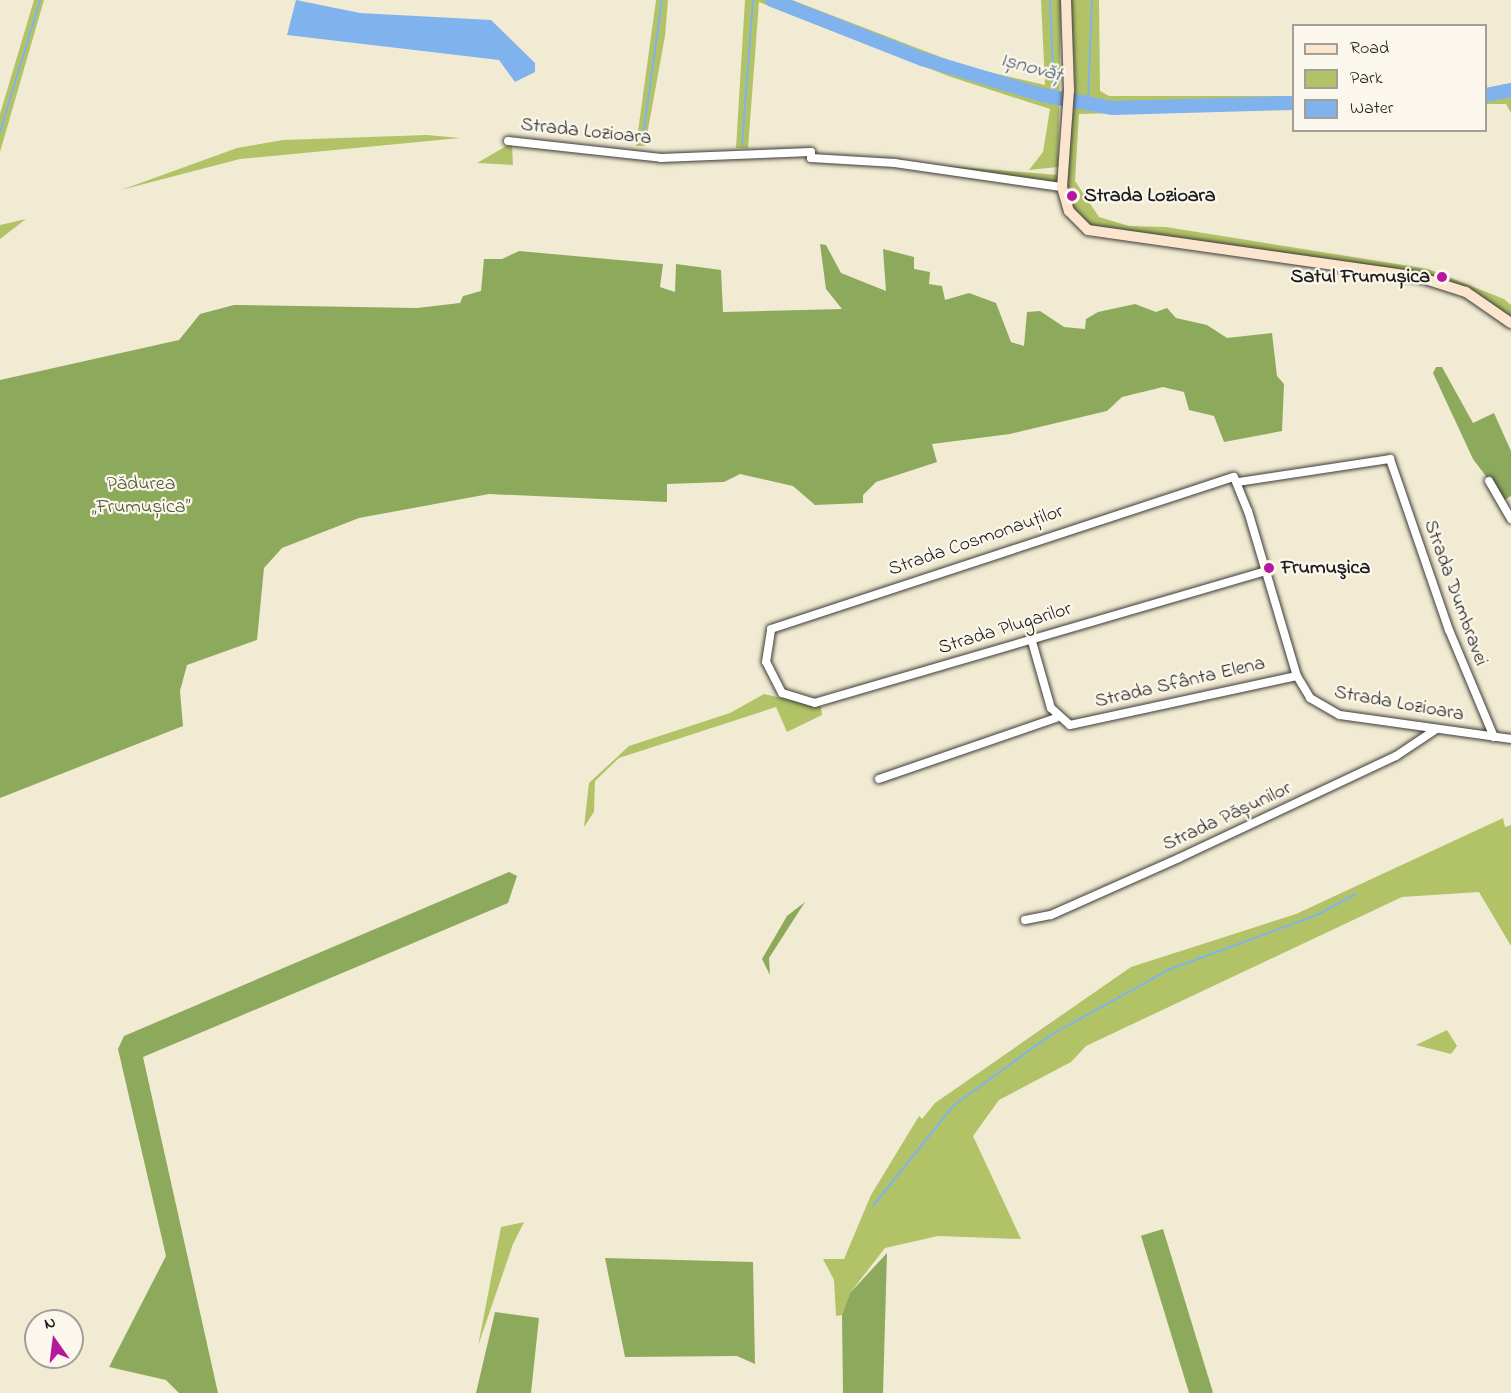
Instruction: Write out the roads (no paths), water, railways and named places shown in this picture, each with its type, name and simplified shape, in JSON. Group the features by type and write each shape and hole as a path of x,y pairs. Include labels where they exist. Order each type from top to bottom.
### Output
{"street":[{"path":"1066,0 1069,90 1062,187 1077,222 1100,235 1419,277 1466,292 1511,323"},
{"name":"Strada Lozioara","path":"508,141 661,158 811,152 811,158 896,163 1062,187"},
{"name":"Strada Dumbravei","path":"1236,480 1390,459 1449,630 1494,737"},
{"path":"1236,480 1297,676"},
{"name":"Strada Cosmonauților","path":"767,670 765,647 771,629 1236,480"},
{"path":"1489,481 1511,519"},
{"name":"Strada Plugarilor","path":"767,670 782,693 815,703 1031,638 1266,572"},
{"path":"879,779 1056,718 1031,638"},
{"name":"Strada Lozioara","path":"1297,676 1323,710 1435,730 1511,739"},
{"name":"Strada Sfânta Elena","path":"1056,718 1070,724 1297,676"},
{"name":"Strada Pășunilor","path":"1025,920 1051,915 1179,858 1396,756 1430,739 1435,730"}],"water":[{"path":"296,0 360,13 491,20 535,63 535,72 515,82 499,60 287,35"}],"waterway":[{"path":"0,132 40,0"},
{"path":"642,142 662,0"},
{"path":"742,144 753,0"},
{"name":"Ișnovăț","path":"772,0 922,59 1042,95 1113,108 1292,103"},
{"path":"1050,0 1054,97"},
{"path":"1088,103 1092,0"},
{"name":"Ișnovăț","path":"1487,95 1511,90"},
{"path":"873,1206 953,1106 1049,1036 1168,970 1317,915 1356,894"}],"place":[{"name":"Strada Lozioara","path":"1072,196"},
{"name":"Satul Frumușica","path":"1442,277"},
{"name":"Frumuşica","path":"1269,568"}],"park label":[{"name":"Pădurea „Frumușica”","path":"141,496"}]}
